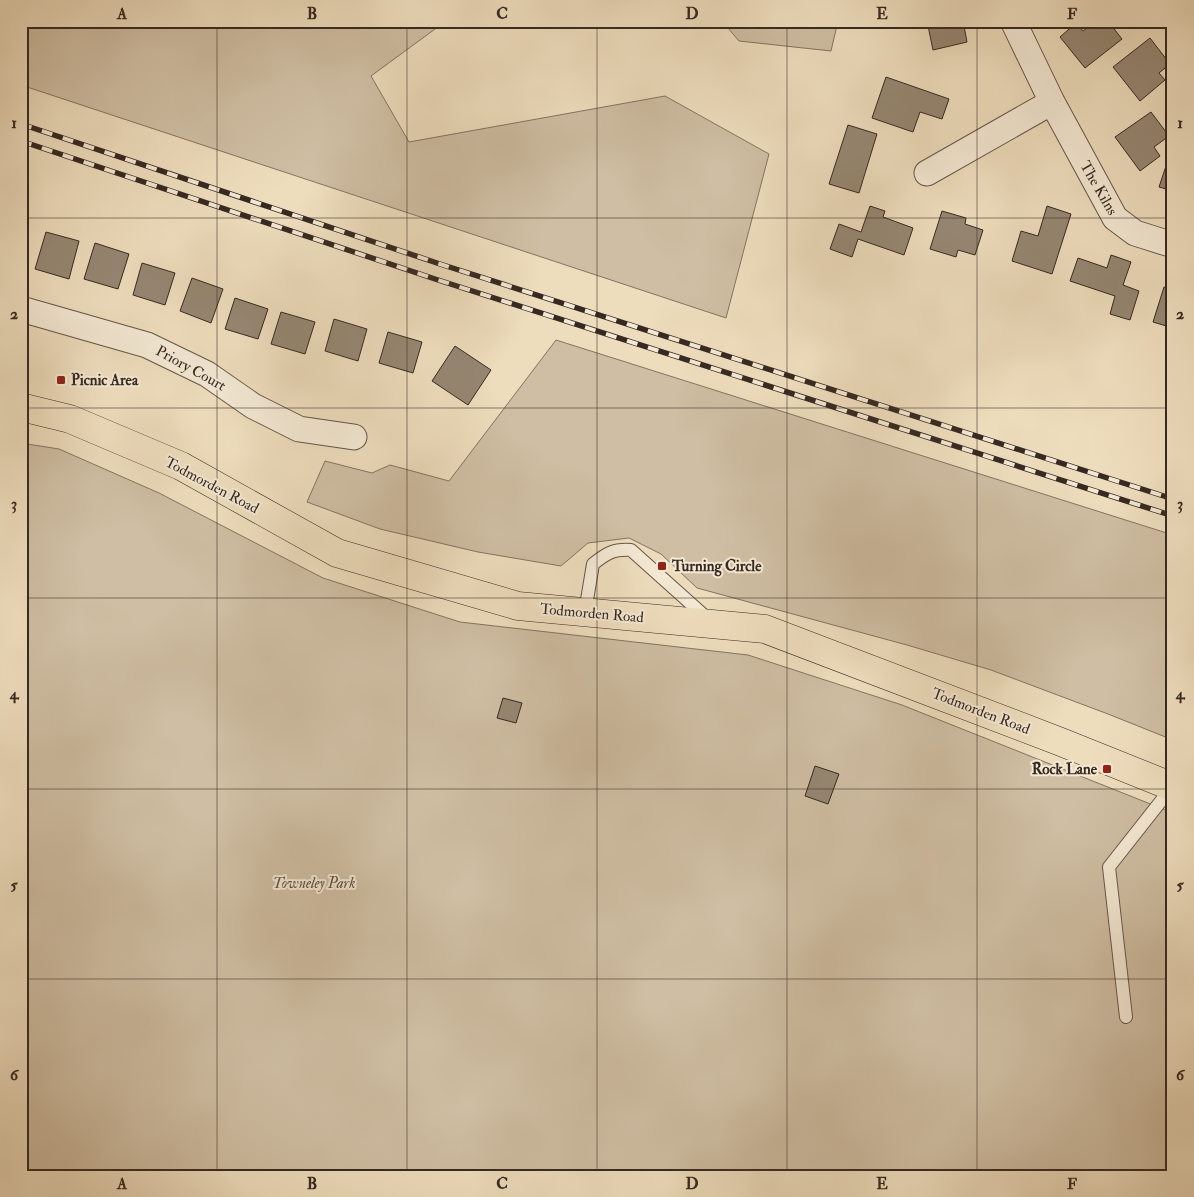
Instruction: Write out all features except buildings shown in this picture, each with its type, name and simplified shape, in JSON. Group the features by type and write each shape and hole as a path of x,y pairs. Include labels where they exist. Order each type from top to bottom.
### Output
{"highway":[{"name":"Todmorden Road","path":"21,407 70,419 181,466 337,554 518,606 765,629 1061,742 1172,787"}],"street":[{"name":"The Kilns","path":"1013,21 1052,102 1115,218 1135,232 1173,245"},
{"path":"928,173 1052,102"},
{"name":"Priory Court","path":"21,310 147,345 207,374 253,406 299,429 354,437"}],"lane":[{"path":"585,612 593,564 605,554 619,549 631,550 713,624"},
{"path":"1126,1017 1109,866 1172,787"}],"green space":[{"path":"21,21 446,21 371,76 409,142 665,96 769,154 726,318 21,85"},
{"path":"722,21 838,21 831,51 739,41"},
{"path":"556,340 1173,535 1173,740 991,670 907,645 697,588 661,554 629,538 588,543 561,566 478,552 380,529 307,502 325,461 372,473 390,465 449,481"},
{"name":"Towneley Park","path":"21,443 59,449 159,493 323,578 460,622 748,655 902,705 1173,813 1173,1176 21,1176"}],"railway":[{"path":"21,124 440,264 1173,499"},
{"path":"21,141 435,279 1173,516"}],"place":[{"name":"Picnic Area","path":"61,380"},
{"name":"Turning Circle","path":"662,566"},
{"name":"Rock Lane","path":"1107,769"}]}
